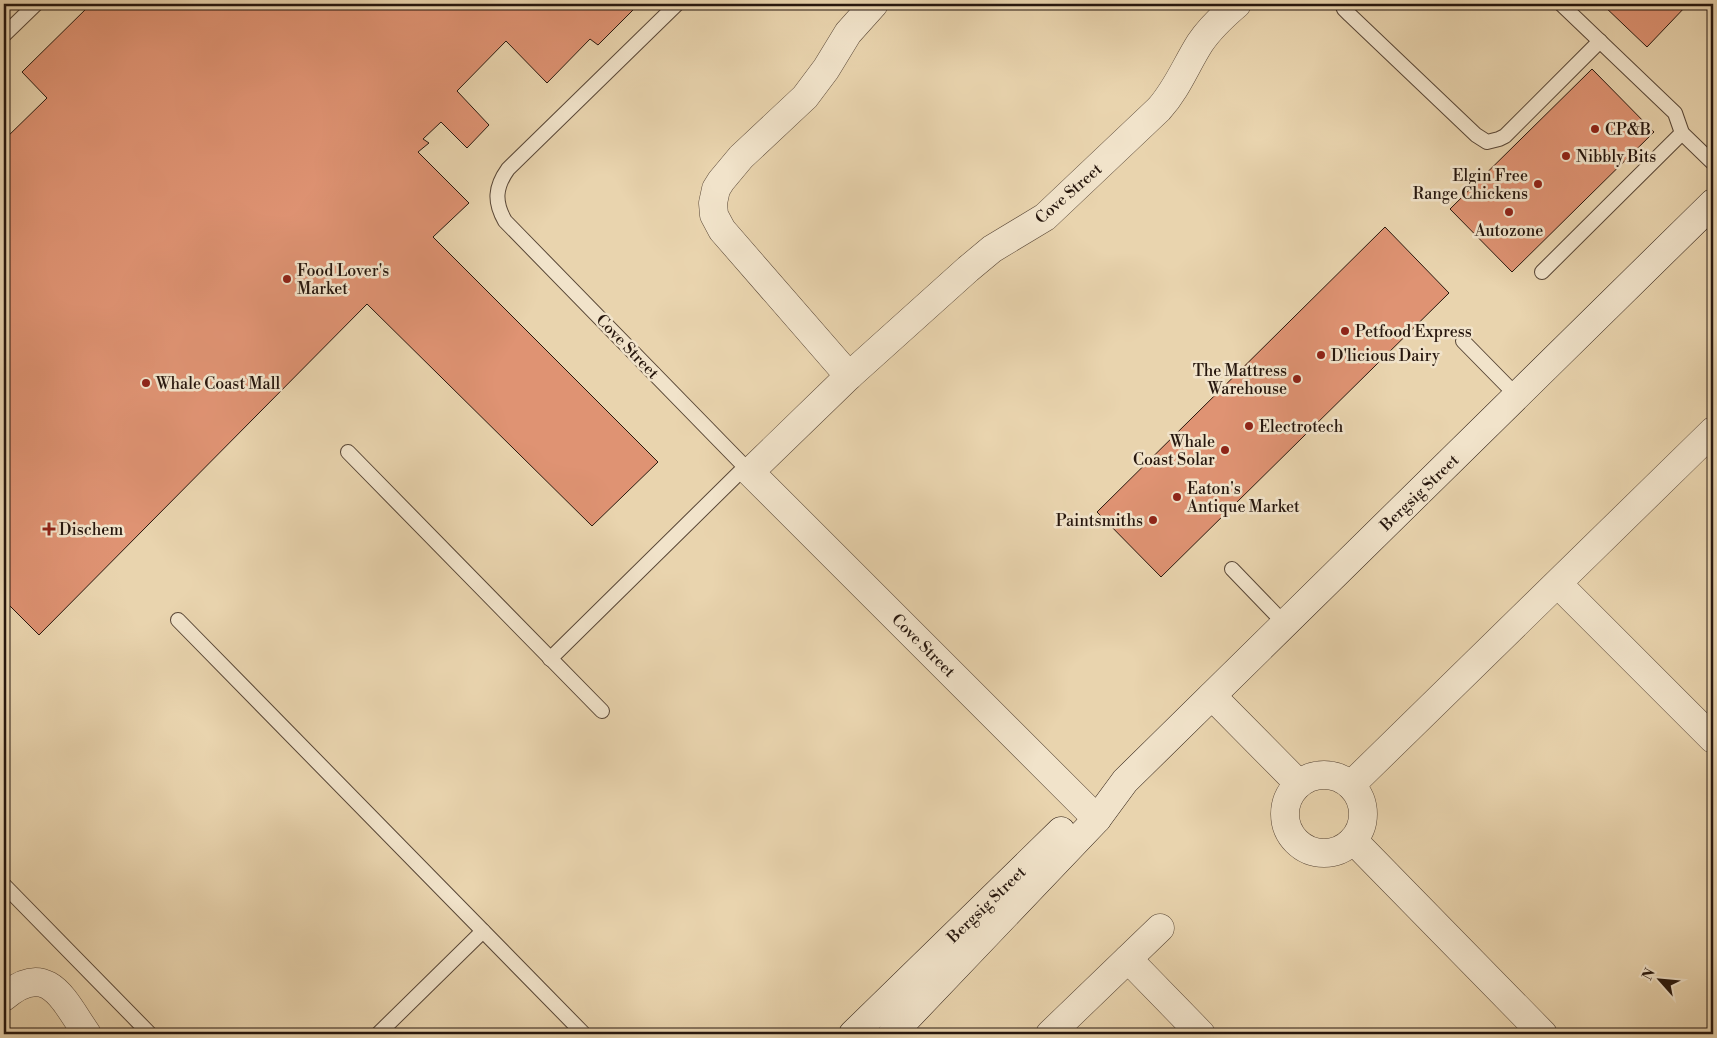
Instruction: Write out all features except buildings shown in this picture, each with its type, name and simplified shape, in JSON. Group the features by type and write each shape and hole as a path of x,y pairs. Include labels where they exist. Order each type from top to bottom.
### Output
{"street":[{"path":"849,376 722,230 714,215 713,203 716,189 721,181 741,157 805,97 826,69 848,33 874,4"},
{"name":"Cove Street","path":"1091,814 748,469 992,248 1045,217 1159,109 1170,96 1212,26 1237,4"},
{"name":"Bergsig Street","path":"853,1034 1091,814 1713,203"},
{"path":"1351,785 1713,431"},
{"path":"1558,584 1713,739"},
{"path":"1212,696 1299,784"},
{"path":"1325,775 1342,779 1351,785 1357,793 1363,812 1362,822 1353,840 1345,847 1325,853 1305,848 1290,833 1286,823 1287,802 1299,784 1309,778 1325,775"},
{"name":"Bergsig Street","path":"892,1034 1091,814"},
{"path":"1353,840 1543,1034"},
{"path":"1050,1034 1160,928"},
{"path":"1128,959 1201,1034"},
{"path":"4,997 22,985 34,982 43,983 56,990 87,1034"}],"lane":[{"path":"4,35 36,4"},
{"name":"Cove Street","path":"677,4 508,169 498,188 497,200 499,211 505,221 748,469"},
{"path":"1342,4 1350,15 1476,135 1487,142 1499,140 1505,136 1600,41"},
{"path":"1561,4 1675,113 1682,133 1713,163"},
{"path":"1542,272 1682,133"},
{"path":"1463,341 1517,396"},
{"path":"348,452 602,711"},
{"path":"550,658 748,469"},
{"path":"1232,569 1285,624"},
{"path":"178,620 584,1034"},
{"path":"4,885 150,1034"},
{"path":"378,1034 483,931"}],"place":[{"name":"CP&B","path":"1595,129"},
{"name":"Nibbly Bits","path":"1566,156"},
{"name":"Elgin Free Range Chickens","path":"1538,184"},
{"name":"Autozone","path":"1509,212"},
{"name":"Food Lover's Market","path":"287,279"},
{"name":"Petfood Express","path":"1345,331"},
{"name":"D'licious Dairy","path":"1321,355"},
{"name":"The Mattress Warehouse","path":"1297,379"},
{"name":"Whale Coast Mall","path":"146,383"},
{"name":"Electrotech","path":"1249,426"},
{"name":"Whale Coast Solar","path":"1225,450"},
{"name":"Eaton's Antique Market","path":"1177,497"},
{"name":"Paintsmiths","path":"1153,520"},
{"name":"Dischem","path":"49,529"}]}
